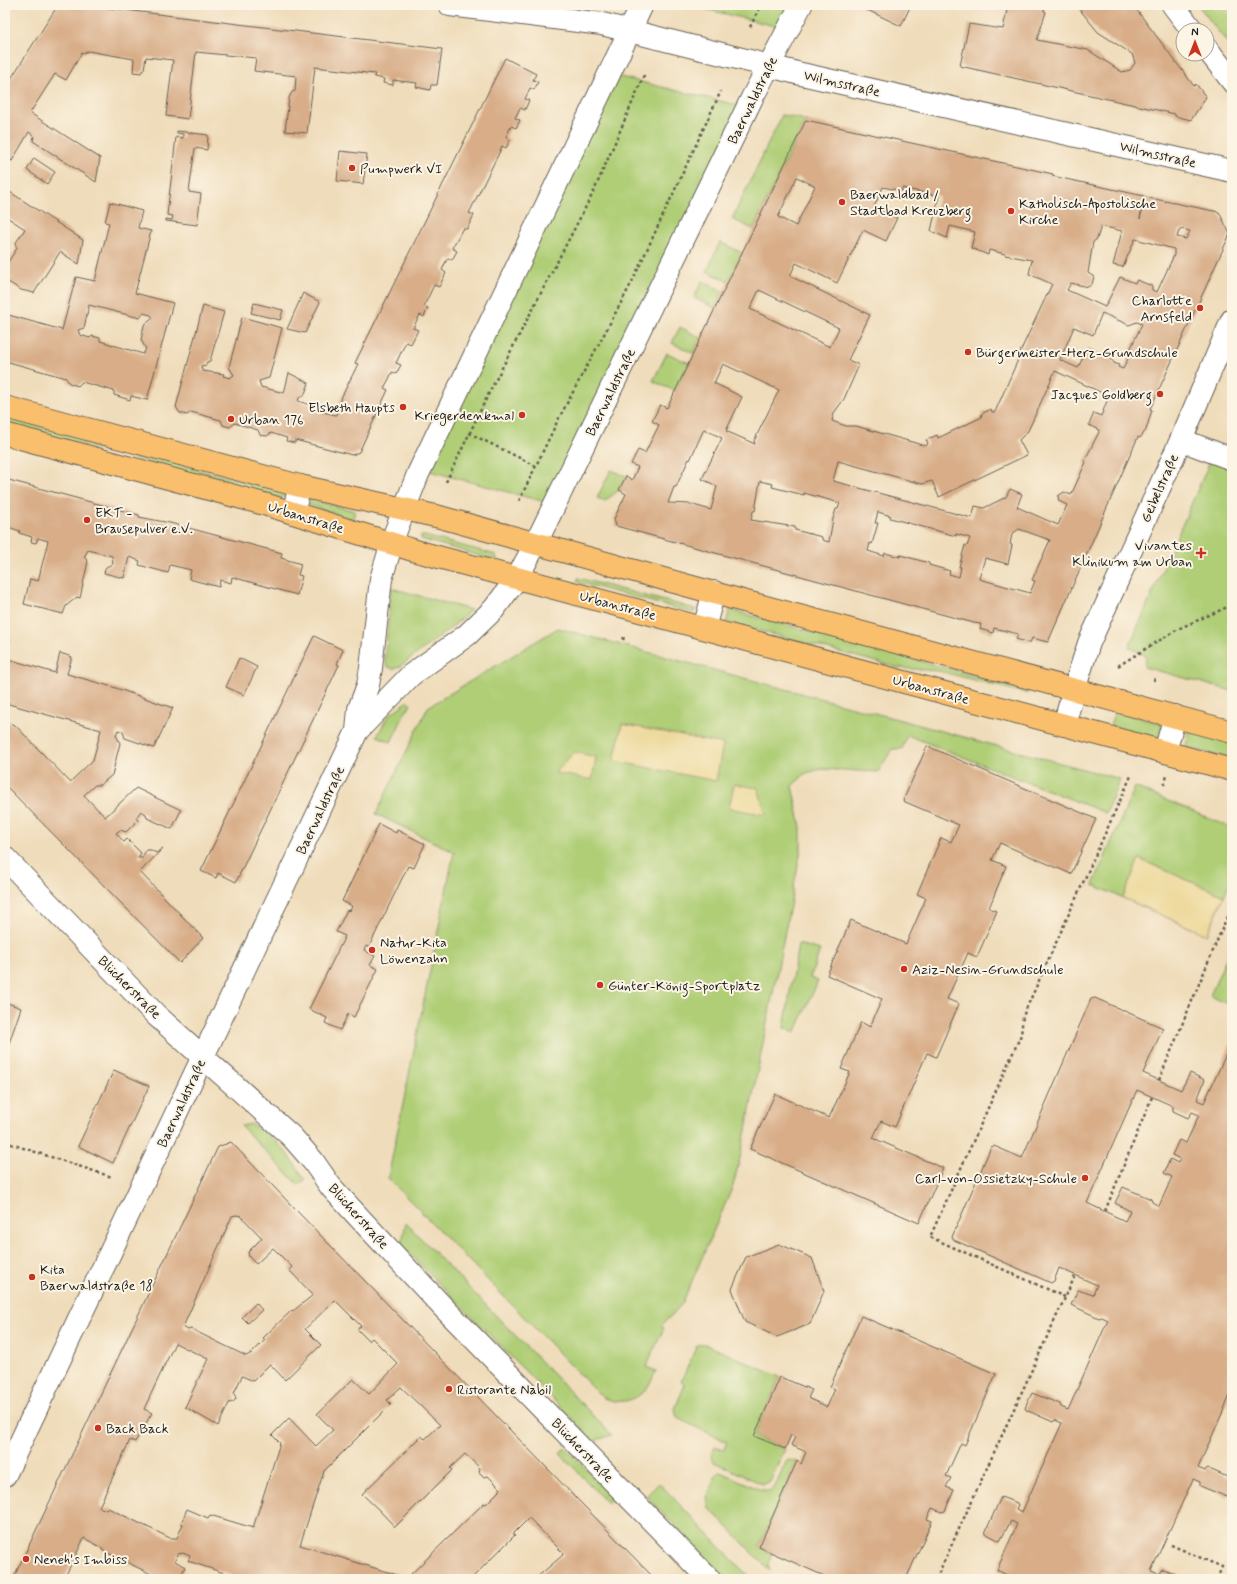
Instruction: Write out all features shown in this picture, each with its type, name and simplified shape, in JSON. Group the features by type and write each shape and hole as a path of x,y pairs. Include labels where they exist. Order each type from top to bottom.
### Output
{"main road":[{"name":"Urbanstraße","path":"5,407 300,486 404,509 536,543 1232,732"},
{"name":"Urbanstraße","path":"5,434 293,513 392,544 1232,770"}],"street":[{"name":"Wilmsstraße","path":"450,5 585,21 768,66 1232,171"},
{"name":"Baerwaldstraße","path":"5,1475 356,731 359,709 368,685 372,668 382,579 404,509 418,474 642,5"},
{"name":"Baerwaldstraße","path":"356,731 411,675 466,634 486,617 517,578 536,543 768,66 801,5"},
{"path":"1173,5 1186,22"},
{"path":"1215,59 1232,81"},
{"name":"Geibelstraße","path":"1064,725 1089,643 1181,440 1232,320"},
{"path":"1181,440 1232,458"},
{"path":"293,513 300,486"},
{"path":"704,628 714,592"},
{"path":"1165,752 1175,716"},
{"name":"Blücherstraße","path":"5,858 156,1015 292,1137 313,1161 331,1187 362,1221 447,1311 709,1579"}],"path":[{"path":"750,27 761,5"},
{"path":"1229,5 1232,11"},
{"path":"446,482 469,433 594,191 645,73"},
{"path":"519,502 558,420 631,284 721,91"},
{"path":"469,433 536,466"},
{"path":"1118,666 1178,629 1232,605"},
{"path":"1154,681 1155,676"},
{"path":"1065,1297 930,1237 1021,1035 1023,1016 1131,776"},
{"path":"1164,785 1167,776"},
{"path":"1159,1080 1232,905"},
{"path":"1105,1211 1152,1097"},
{"path":"5,1142 112,1177"},
{"path":"936,1579 1075,1276"},
{"path":"1171,1545 1222,1566 1217,1579"}],"green space":[{"path":"689,5 789,5 779,27"},
{"path":"1198,5 1232,5 1232,49 1215,27 1215,22 1211,22"},
{"path":"616,76 741,106 549,503 426,470"},
{"path":"782,115 806,120 753,229 732,219"},
{"path":"720,242 742,253 728,281 707,271"},
{"path":"702,281 723,291 715,308 694,298"},
{"path":"680,327 701,338 693,353 672,343"},
{"path":"667,353 689,363 675,391 653,381"},
{"path":"5,417 286,493 286,496 282,498 5,424"},
{"name":"Vivantes Klinikum am Urban","path":"1211,459 1232,468 1232,691 1144,667 1146,656 1129,647"},
{"path":"611,470 626,476 619,490 605,501 597,498"},
{"path":"311,500 355,511 353,519 309,505 309,501"},
{"path":"421,536 496,555 497,559 494,560 421,539"},
{"path":"578,578 695,609 694,613 577,582"},
{"path":"391,588 471,610 451,628 399,667 393,669 387,666 385,659"},
{"path":"730,610 1029,690 1028,694 939,671 899,668 726,622"},
{"name":"Günter-König-Sportplatz","path":"558,628 1120,779 1106,813 907,735 902,749 892,749 878,772 821,769 806,773 792,786 801,827 801,850 742,1150 733,1186 682,1304 661,1326 664,1328 646,1367 656,1371 650,1383 638,1396 623,1401 612,1401 602,1397 388,1178 454,852 376,814 428,707"},
{"path":"408,701 411,705 405,713 391,742 377,736 388,716"},
{"path":"1115,710 1162,724 1158,737 1155,739 1110,726"},
{"path":"1189,730 1232,742 1232,759 1186,747"},
{"path":"1135,787 1232,828 1232,877 1224,896 1139,859 1123,898 1093,885"},
{"path":"798,944 820,950 810,978 818,981 795,1033 784,1028"},
{"path":"1232,944 1232,1006 1210,996"},
{"path":"251,1124 269,1136 282,1148 305,1180 298,1185 241,1126"},
{"path":"406,1223 612,1435 594,1441 401,1245"},
{"path":"705,1344 780,1377 754,1436 785,1449 770,1482 762,1484 714,1462 711,1455 715,1447 724,1450 727,1442 677,1418 675,1409 685,1384 681,1382 697,1345"},
{"path":"565,1447 614,1498 608,1504 560,1453"},
{"path":"787,1460 797,1461 759,1547 773,1554 768,1566 770,1571 709,1508 707,1497 717,1473 720,1472 759,1489 769,1491 775,1487"},
{"path":"659,1483 751,1579 727,1579 646,1496"}],"sand":[{"path":"622,724 723,744 716,781 614,761"},
{"path":"574,752 596,757 592,780 555,773"},
{"path":"734,784 758,788 766,815 729,808"},
{"path":"1139,859 1224,896 1207,935 1123,898"}],"building":[{"path":"58,5 84,5 442,49 437,85 431,85 430,90 416,87 417,83 393,80 393,85 383,83 384,79 374,77 375,74 315,67 307,133 285,131 289,98 292,92 295,91 296,76 254,71 256,58 196,52 188,119 166,116 173,60 146,57 144,69 141,73 133,72 134,59 88,51 81,54 66,80 55,74 30,113 100,158 96,182 33,141 34,136 29,132 12,161 11,160 5,169 5,88"},
{"path":"862,5 911,5 901,26 861,7"},
{"path":"1008,5 1045,5 1044,11 1046,12 1037,40 1088,50 1122,72 1130,70 1135,63 1132,54 1098,32 1076,5 1133,5 1194,86 1196,84 1206,97 1191,120 1175,116 1175,114 960,66 969,24 1003,29"},
{"path":"505,58 536,74 533,80 538,82 534,90 530,88 525,99 529,100 525,110 520,108 515,118 520,120 516,128 511,126 506,137 510,140 506,148 502,146 469,213 474,215 467,229 463,228 452,248 457,251 452,260 448,258 446,261 442,270 446,273 439,287 434,285 424,306 428,308 424,317 420,315 413,328 418,330 411,344 406,342 396,363 401,365 396,374 392,372 384,388 388,390 359,452 352,455 295,440 295,443 286,441 287,438 271,433 267,436 260,435 258,430 235,423 230,427 223,425 221,420 191,412 187,415 180,413 176,407 203,306 224,312 210,361 207,362 206,365 201,366 202,371 224,374 223,376 230,378 234,375 229,367 242,317 282,328 269,378 259,381 261,387 284,393 289,373 309,383 304,396 300,396 298,401 320,408 319,411 336,415 340,400 358,364 355,363"},
{"path":"806,120 1053,174 1052,176 1144,196 1140,219 1145,197 1219,212 1230,234 1150,409 1152,410 1146,430 1140,438 1138,437 1048,642 1032,638 1030,643 1016,639 1018,634 994,628 993,633 980,629 981,624 616,526 614,519 626,494 619,490 626,476 632,480 638,467 631,464 638,450 645,453 659,425 652,421 660,405 667,408","holes":["797,177 815,186 796,226 778,217","883,187 902,191 902,188 939,196 931,231 947,238 950,226 975,232 971,248 988,255 989,250 1005,255 1032,260 1029,274 1052,284 1020,352 995,412 992,412 991,409 981,414 982,417 938,438 937,435 926,440 928,443 926,446 856,426 846,426 832,421 834,413 844,399 859,365 848,360 870,315 790,276 796,263 837,283 863,230 886,241 897,218 874,207","1101,226 1122,231 1113,265 1123,267 1135,239 1174,249 1174,255 1157,292 1152,290 1152,286 1137,280 1135,283 1120,277 1105,307 1067,290 1071,283 1088,287 1092,284 1094,277 1088,273 1093,242 1097,239","1182,229 1190,231 1186,239 1177,237 1179,231","759,290 839,328 830,347 750,309","1102,313 1129,325 1137,322 1142,324 1126,358 1128,359 1123,369 1118,367 1119,365 1114,363 1111,359 1087,348 1078,368 1060,360 1074,327 1093,335","723,364 779,390 754,441 755,444 726,431 742,397 714,383","1055,371 1109,396 1101,416 1094,413 1089,425 1100,430 1084,462 1086,462 1071,495 1064,492 1058,496 1059,501 1067,505 1058,525 1017,507 1022,494 1010,489 1006,497 984,508 975,506 972,518 833,481 838,461 922,484 932,481 939,497 1027,455 1019,440 1028,431","704,429 722,438 702,479 717,486 711,510 690,504 668,503 674,487 676,487 689,459 690,460","760,481 773,484 772,487 804,495 804,493 840,503 838,509 836,509 833,519 829,542 822,540 822,537 795,530 795,527 751,520 753,511 755,511","878,512 891,516 890,518 956,536 956,534 970,538 967,546 965,545 959,567 961,567 959,577 949,574 950,571 929,565 929,563 900,555 900,557 885,553 884,556 868,551 870,543 872,544 878,523 875,523","1019,529 1050,540 1032,580 1035,581 1030,593 979,579 985,558 1008,564 1012,545 1010,544 1012,534"]},
{"path":"177,131 208,135 207,150 195,148 189,192 201,194 197,225 166,221 166,219 172,220 173,216 167,215 176,137 183,138 183,134 177,133"},
{"name":"Pumpwerk VI","path":"340,151 367,154 363,184 337,181"},
{"path":"34,158 55,172 47,184 27,170"},
{"path":"7,190 83,240 79,264 60,252 34,293 21,290 5,280 5,267 17,248 15,244 25,229 5,216 5,193"},
{"path":"110,202 142,211 138,228 151,231 135,293 173,303 147,400 131,396 130,400 114,395 114,391 82,382 78,386 69,383 66,378 5,361 5,314 62,330 76,277 95,281 109,223 105,222","holes":["89,305 140,318 143,313 151,315 153,318 144,325 141,340 146,349 143,354 100,341 100,338 92,336 90,338 80,335 78,330 84,328"]},
{"path":"303,293 320,302 305,333 287,329"},
{"path":"254,303 283,310 280,320 251,313"},
{"path":"5,479 139,515 139,517 170,523 282,553 281,558 301,564 298,575 302,576 297,595 232,577 231,583 220,580 219,587 189,579 191,570 170,565 168,573 139,565 140,561 129,557 124,578 104,573 106,567 113,564 112,556 88,550 84,557 88,561 80,598 77,597 66,606 63,614 24,604 30,579 38,581 48,541 38,538 36,543 31,542 32,537 19,533 20,531 5,526"},
{"path":"314,636 343,650 337,664 339,665 236,882 218,873 216,878 201,871"},
{"path":"5,638 10,639 7,650 5,651"},
{"path":"60,653 72,657 67,674 113,687 173,708 154,748 125,738 123,732 118,730 116,735 120,743 112,775 100,785 95,785 84,795 105,817 136,788 181,810 172,829 147,818 146,814 141,811 136,818 138,820 126,832 120,830 116,833 124,842 127,839 141,853 138,858 142,858 146,850 151,850 156,853 163,848 140,872 203,938 180,963 5,785 5,722 15,725 70,782 93,760 101,730 5,703 5,658 55,673"},
{"path":"239,658 257,667 244,695 226,687"},
{"path":"927,746 1096,819 1071,874 1000,843 992,860 1006,866 989,908 997,911 977,957 968,953 947,999 959,1004 936,1057 927,1053 895,1127 881,1121 873,1138 943,1168 919,1223 750,1149 775,1094 829,1118 850,1072 841,1069 861,1022 870,1027 882,999 827,975 851,920 906,944 926,898 917,894 941,838 951,842 959,825 903,801"},
{"path":"379,824 396,833 397,830 425,844 414,868 408,866 369,947 366,946 364,950 375,956 370,965 378,969 354,1017 348,1014 340,1030 325,1023 327,1018 309,1009 345,936 336,932 347,910 350,911 352,906 342,901"},
{"path":"1095,998 1163,1028 1143,1073 1181,1090 1190,1073 1205,1080 1197,1100 1204,1103 1232,1041 1232,1391 1198,1468 1205,1471 1207,1468 1232,1479 1232,1490 1227,1497 1200,1486 1200,1482 1193,1479 1151,1571 1159,1574 1161,1570 1164,1569 1177,1575 1178,1579 1014,1579 997,1570 1017,1524 1011,1521 1000,1541 985,1533 1001,1497 1017,1503 1018,1505 1016,1509 1022,1512 1062,1423 1055,1420 1053,1422 1026,1410 1025,1408 1032,1393 1060,1404 1061,1407 1068,1410 1108,1320 1102,1317 1099,1318 1071,1305 1078,1290 1093,1295 1097,1285 1059,1268 1054,1281 1051,1283 954,1240 952,1237 991,1147 994,1146 1022,1158 1091,999","holes":["1137,1090 1173,1106 1173,1111 1188,1118 1192,1112 1199,1115 1186,1143 1179,1140 1172,1155 1180,1159 1178,1163 1170,1159 1164,1173 1172,1177 1159,1206 1152,1202 1151,1199 1123,1187 1115,1203 1130,1211 1125,1221 1087,1203"]},
{"path":"5,1002 21,1008 5,1055"},
{"path":"114,1070 149,1086 113,1163 78,1146"},
{"path":"231,1142 655,1579 535,1579 564,1554 529,1518 513,1534 515,1535 471,1579 242,1579 188,1561 190,1556 183,1553 178,1554 175,1561 185,1567 179,1579 155,1579 153,1575 102,1550 102,1548 84,1538 64,1579 13,1579 218,1147","holes":["232,1216 241,1216 262,1238 248,1252 249,1257 256,1264 273,1248 292,1267 289,1270 313,1295 293,1311 292,1310 263,1338 265,1340 252,1353 246,1356 191,1329 188,1330 183,1327","335,1300 361,1326 357,1329 369,1341 372,1338 398,1364 369,1394 353,1379 317,1414 333,1430 316,1446 289,1418 272,1435 280,1443 253,1528 210,1515 208,1518 187,1509 177,1538 170,1538 108,1508 106,1510 99,1507 130,1440 135,1442 152,1413 144,1409 175,1343 208,1359 185,1407 218,1426 229,1403 236,1399 234,1393 242,1376 253,1381 270,1364 285,1380 321,1345 305,1329","401,1387 440,1425 425,1439 421,1436 362,1494 395,1527 452,1470 450,1468 465,1454 480,1468 479,1472 484,1477 488,1476 501,1489 486,1504 484,1503 407,1578 300,1545 324,1471 391,1404 387,1400"]},
{"path":"779,1244 812,1258 824,1291 810,1324 777,1337 745,1322 732,1289 746,1257"},
{"path":"256,1303 262,1310 248,1323 242,1317"},
{"path":"861,1316 996,1374 965,1445 961,1443 946,1476 951,1478 946,1487 954,1490 945,1511 941,1512 932,1508 927,1519 932,1521 906,1579 831,1579 759,1547 797,1461 801,1464 806,1452 791,1445 795,1437 791,1435 785,1449 754,1436 780,1377 812,1390 808,1398 827,1407 835,1389 830,1387"}],"place":[{"name":"Pumpwerk VI","path":"352,168"},
{"name":"Baerwaldbad / Stadtbad Kreuzberg","path":"842,202"},
{"name":"Katholisch-Apostolische Kirche","path":"1011,211"},
{"name":"Charlotte Arnsfeld","path":"1200,308"},
{"name":"Bürgermeister-Herz-Grundschule","path":"968,352"},
{"name":"Jacques Goldberg","path":"1160,394"},
{"name":"Elsbeth Haupts","path":"403,407"},
{"name":"Kriegerdenkmal","path":"522,415"},
{"name":"Urban 176","path":"231,419"},
{"name":"EKT - Brausepulver e.V.","path":"87,520"},
{"name":"Vivantes Klinikum am Urban","path":"1201,553"},
{"name":"Natur-Kita Löwenzahn","path":"372,950"},
{"name":"Aziz-Nesin-Grundschule","path":"904,969"},
{"name":"Günter-König-Sportplatz","path":"600,985"},
{"name":"Carl-von-Ossietzky-Schule","path":"1085,1178"},
{"name":"Kita Baerwaldstraße 18","path":"32,1277"},
{"name":"Ristorante Nabil","path":"449,1389"},
{"name":"Back Back","path":"98,1428"},
{"name":"Neneh's Imbiss","path":"26,1559"}]}
